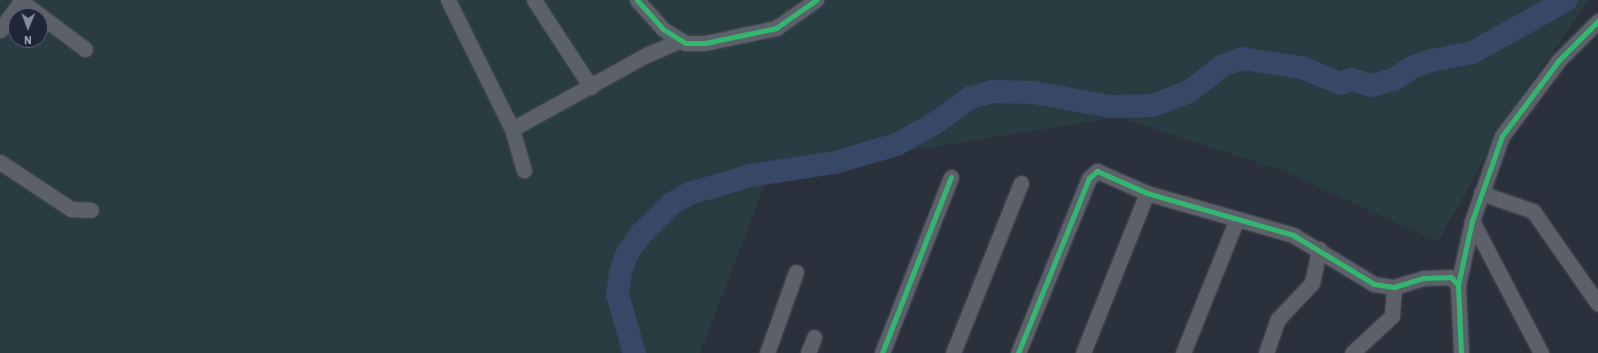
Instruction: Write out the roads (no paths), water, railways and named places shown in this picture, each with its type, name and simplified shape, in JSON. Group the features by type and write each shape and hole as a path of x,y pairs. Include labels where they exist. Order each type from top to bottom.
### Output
{"street":[{"path":"448,0 512,129 524,170"},
{"path":"534,0 591,87"},
{"path":"638,0 663,29 681,40 706,43 776,28 812,4"},
{"path":"795,0 812,4"},
{"path":"0,30 21,1 85,49"},
{"path":"1461,353 1458,285 1472,221 1502,136 1520,109 1558,60 1598,21"},
{"path":"512,129 591,87 644,56 681,40"},
{"path":"0,162 71,209 90,210"},
{"path":"1018,353 1093,172 1103,172 1147,193 1236,221 1274,228 1319,249 1374,284 1394,286 1444,275 1456,280 1458,285"},
{"path":"882,353 951,177"},
{"path":"953,353 1021,183"},
{"path":"1083,353 1147,193"},
{"path":"1481,193 1533,211 1598,304"},
{"path":"1183,353 1236,221"},
{"path":"1472,221 1541,353"},
{"path":"1266,353 1268,340 1278,319 1312,283 1319,249"},
{"path":"767,353 796,272"},
{"path":"1352,353 1392,316 1394,286"},
{"path":"808,353 814,338"}],"waterway":[{"path":"634,353 617,294 620,272 627,252 641,233 671,203 689,193 750,175 834,162 896,144 934,123 970,97 992,91 1033,92 1110,106 1152,105 1189,91 1222,65 1242,58 1301,67 1340,83 1351,79 1371,85 1394,79 1411,67 1431,60 1472,52 1565,0"}]}
